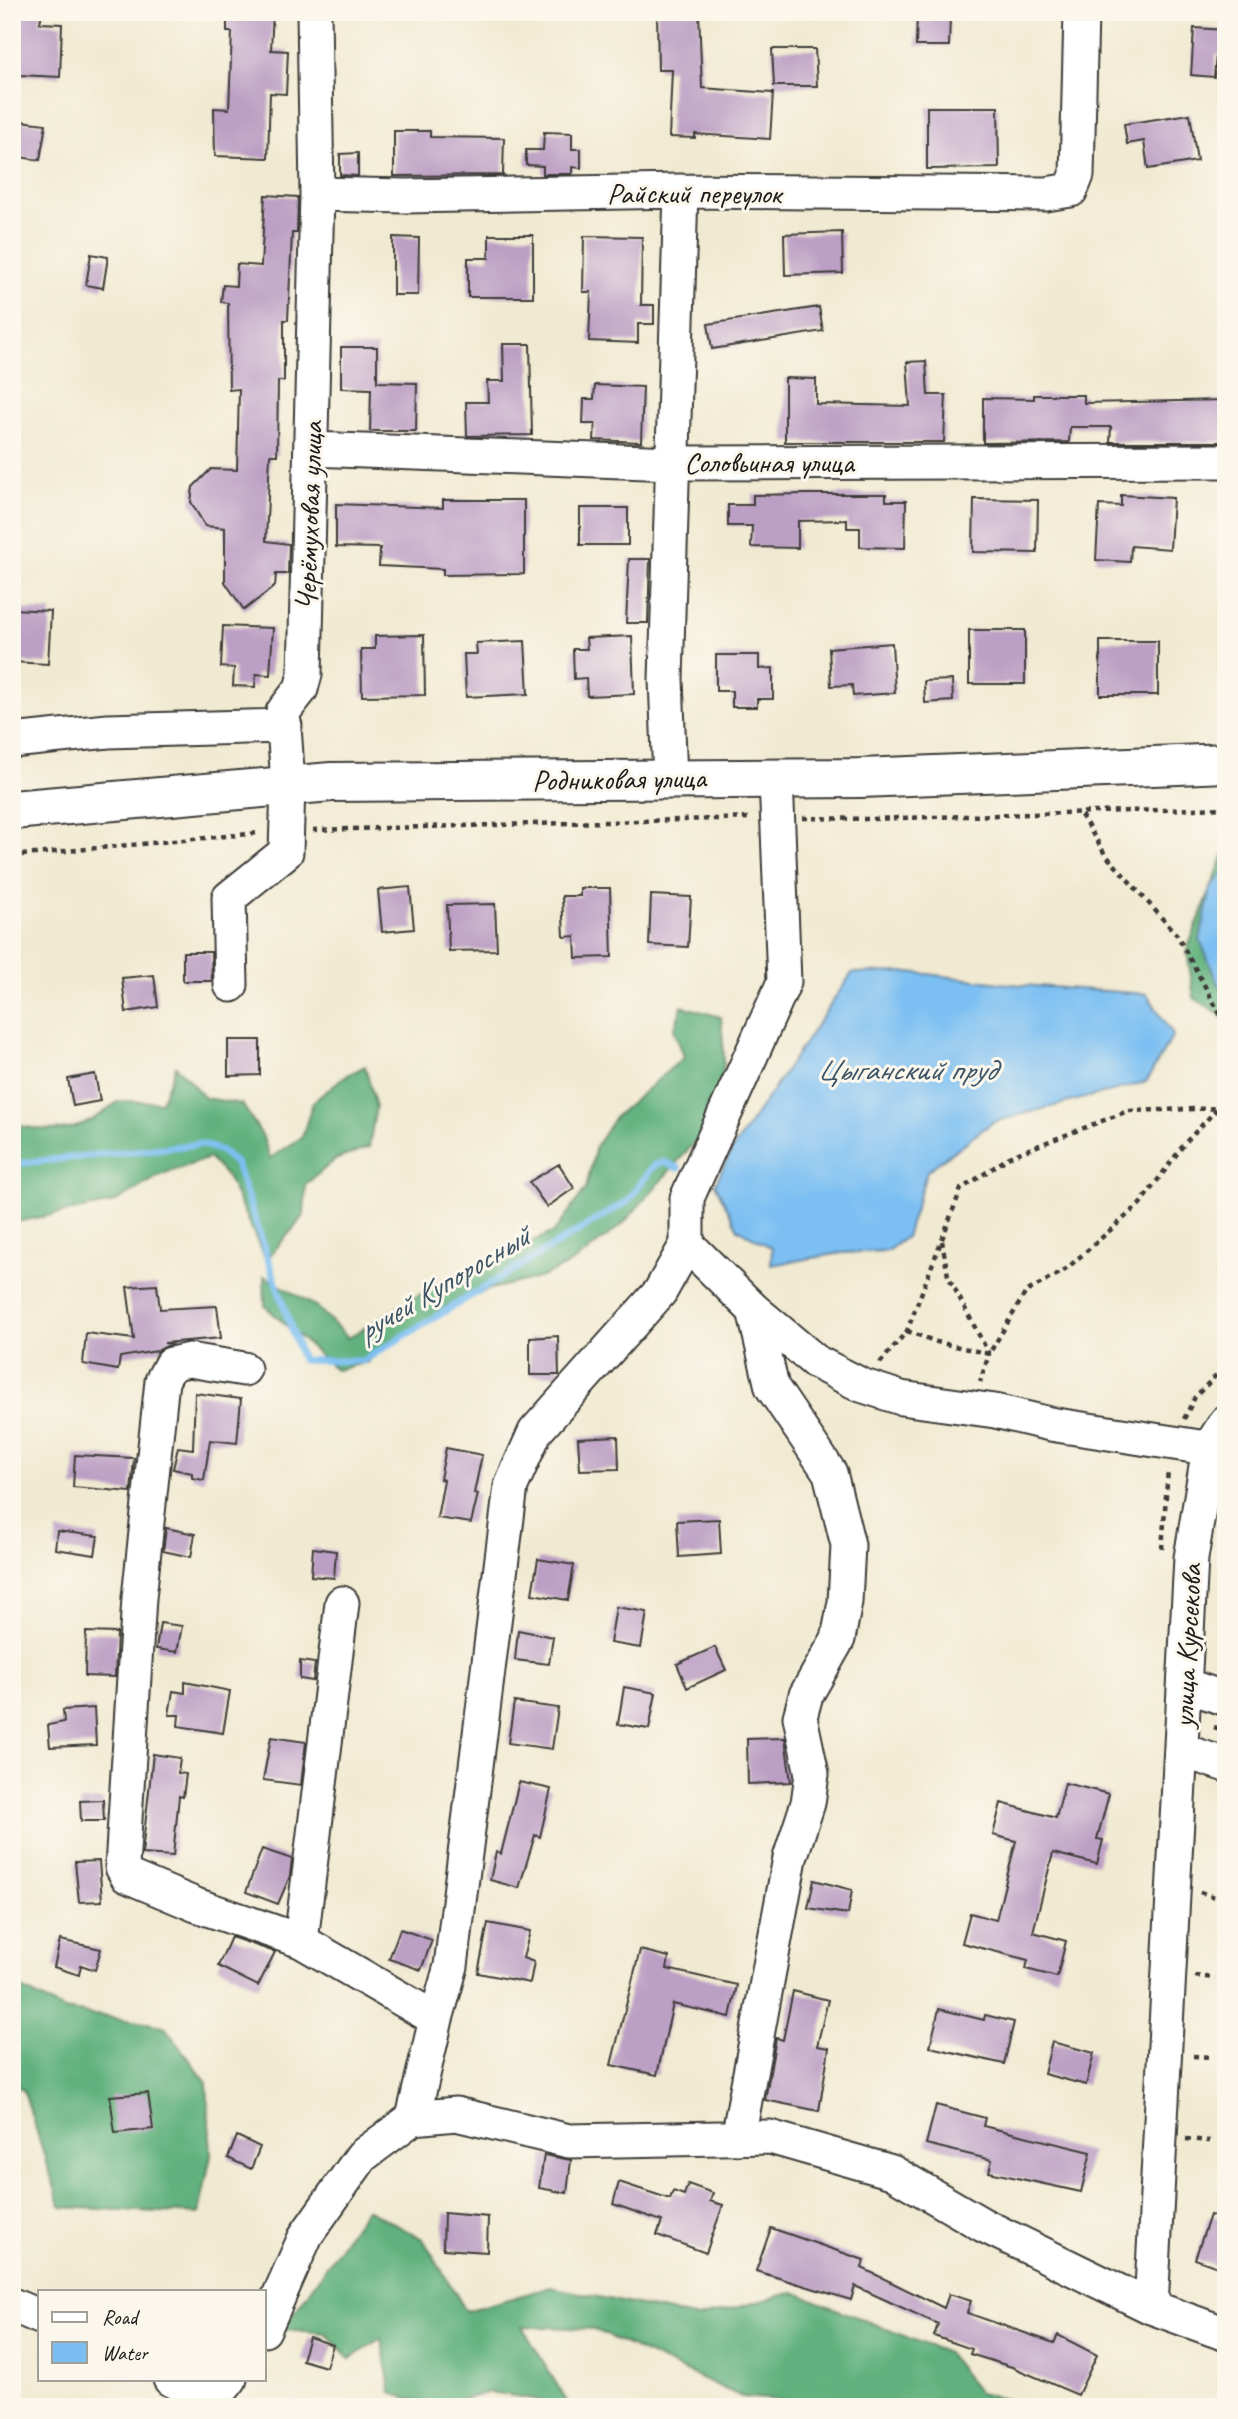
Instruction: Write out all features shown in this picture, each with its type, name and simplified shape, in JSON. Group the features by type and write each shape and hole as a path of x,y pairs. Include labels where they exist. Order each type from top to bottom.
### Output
{"main road":[{"name":"Родниковая улица","path":"12,810 288,784 861,778 1226,763"}],"street":[{"name":"Черёмуховая улица","path":"231,985 229,898 286,852 288,784 283,712 302,689 305,674 317,194 314,12"},
{"name":"Райский переулок","path":"317,194 405,197 681,191 1046,194 1071,190 1077,175 1081,12"},
{"path":"670,779 666,679 681,191"},
{"name":"Соловьиная улица","path":"312,449 672,463 1226,461"},
{"path":"12,741 108,732 285,726"},
{"path":"413,2118 451,1966 511,1486 535,1432 660,1292 687,1244 687,1198 784,982 776,778"},
{"path":"687,1244 754,1310 816,1362 860,1385 901,1398 995,1411 1063,1426 1220,1441"},
{"path":"738,2138 790,1858 808,1802 812,1774 800,1717 806,1695 838,1639 845,1602 848,1545 830,1473 772,1387 754,1310"},
{"path":"244,1369 189,1360 172,1364 162,1381 139,1598 122,1867 127,1876 185,1900 301,1941 436,2019"},
{"name":"улица Курсекова","path":"1152,2307 1191,1558 1220,1441"},
{"path":"301,1941 341,1602"},
{"path":"1185,1685 1220,1713"},
{"path":"1181,1750 1226,1765"},
{"path":"266,2325 306,2235 362,2156 413,2118 456,2114 569,2141 770,2137 892,2172 984,2225 1152,2307 1226,2334"},
{"path":"12,2305 38,2315"},
{"path":"173,2380 218,2398"}],"path":[{"name":"Родниковая улица","path":"12,856 288,831 776,817 869,819 1080,814 1226,808"},
{"path":"1080,814 1105,854 1177,935 1226,1025"},
{"path":"860,1385 908,1331 961,1189 1011,1156 1128,1111 1226,1108"},
{"path":"995,1411 979,1383 989,1354 1026,1292 1065,1270 1140,1204 1185,1143 1218,1109"},
{"path":"942,1237 948,1276 989,1354"},
{"path":"908,1331 937,1342 989,1354"},
{"path":"1220,1713 1226,1731"}],"green space":[{"path":"1226,849 1226,1022 1218,1013 1194,998 1187,950"},
{"path":"682,1006 721,1017 724,1055 721,1106 695,1142 622,1225 575,1261 542,1277 490,1289 447,1306 424,1327 389,1341 368,1362 336,1370 265,1306 264,1276 317,1307 348,1338 437,1284 554,1232 586,1188 596,1146 615,1117 684,1057 674,1030"},
{"path":"176,1066 205,1098 242,1104 262,1135 270,1158 302,1137 313,1102 342,1078 365,1066 376,1107 369,1147 335,1160 306,1184 304,1216 266,1260 228,1178 209,1158 161,1175 113,1203 16,1222 12,1219 12,1124 43,1130 69,1129 92,1120 118,1101 161,1102"},
{"path":"12,1984 64,2010 164,2026 207,2083 211,2155 199,2214 61,2207 23,2089 12,2087"},
{"path":"366,2209 423,2239 466,2311 551,2287 698,2318 794,2292 947,2353 979,2393 1039,2407 864,2407 742,2397 593,2329 522,2326 569,2405 490,2392 436,2407 391,2393 381,2338 350,2359 326,2333 283,2329"}],"water":[{"path":"1226,870 1226,991 1218,984 1200,940 1211,887"},
{"name":"Цыганский пруд","path":"910,972 1009,984 1147,994 1173,1035 1146,1082 993,1122 927,1171 906,1237 887,1251 842,1253 771,1265 772,1248 738,1229 715,1184 732,1150 852,973"}],"building":[{"path":"12,12 42,12 40,23 62,24 60,77 19,75 19,62 12,62"},
{"path":"227,12 273,12 271,50 288,51 286,94 270,93 268,158 215,156 214,108 229,109 232,32 227,32"},
{"path":"657,12 699,12 702,88 773,93 770,139 695,134 695,138 669,137 672,70 658,70"},
{"path":"917,13 950,14 949,46 916,46"},
{"path":"1194,28 1226,30 1226,53 1216,55 1214,77 1191,75"},
{"path":"772,49 815,49 817,86 774,86"},
{"path":"927,107 998,107 999,168 927,169"},
{"path":"1190,114 1197,161 1148,169 1144,141 1127,144 1124,124"},
{"path":"12,120 46,124 40,160 12,156"},
{"path":"394,131 430,131 430,137 504,138 503,175 394,176"},
{"path":"544,132 572,133 572,149 581,149 581,168 572,167 572,174 543,174 543,166 526,165 526,150 543,150"},
{"path":"358,153 358,176 340,175 340,154"},
{"path":"265,195 298,197 297,233 292,233 288,320 284,320 284,381 278,381 277,455 270,455 266,541 289,544 288,574 276,574 275,586 244,610 225,582 225,528 205,526 191,502 193,487 211,469 237,470 239,389 229,390 228,303 221,302 223,285 236,286 237,264 261,266"},
{"path":"842,232 843,273 785,275 784,234"},
{"path":"489,235 533,235 533,297 468,297 468,258 489,258"},
{"path":"584,236 642,237 641,305 654,305 654,324 638,324 638,343 589,341 591,292 583,292"},
{"path":"393,237 419,238 418,295 393,295"},
{"path":"91,254 108,257 103,288 86,285"},
{"path":"819,307 823,331 712,349 708,324"},
{"path":"503,344 530,344 532,435 467,436 466,402 488,402 487,381 504,381"},
{"path":"341,347 377,347 377,382 417,383 416,431 370,431 371,389 341,388"},
{"path":"926,361 928,395 946,395 944,442 785,442 785,378 816,379 816,404 910,406 907,362"},
{"path":"595,385 643,387 641,442 594,440 595,424 583,424 584,399 594,399"},
{"path":"1034,395 1084,395 1084,403 1226,400 1226,442 1110,442 1111,427 1070,427 1069,442 983,443 983,398 1034,399"},
{"path":"886,494 886,501 906,501 905,548 860,547 860,528 847,528 847,520 798,521 798,548 751,547 752,526 728,526 728,505 753,505 753,495"},
{"path":"1121,495 1173,498 1170,549 1131,546 1130,562 1096,560 1099,505 1121,506"},
{"path":"974,499 1038,500 1037,553 973,552"},
{"path":"443,500 524,500 524,574 443,575 443,569 379,566 380,548 336,547 336,504 443,508"},
{"path":"580,508 628,508 628,545 580,545"},
{"path":"629,559 650,559 648,623 626,623"},
{"path":"12,609 51,611 48,664 12,662"},
{"path":"223,626 273,628 270,675 256,674 255,687 233,686 234,668 221,667"},
{"path":"969,630 1025,630 1025,684 969,684"},
{"path":"424,635 425,695 362,696 361,649 375,649 375,636"},
{"path":"632,636 634,694 587,696 586,678 574,679 573,649 587,649 586,638"},
{"path":"525,641 528,694 466,697 464,654 477,654 476,643"},
{"path":"1100,641 1158,641 1158,695 1100,695"},
{"path":"892,643 895,693 853,696 852,685 831,686 829,648"},
{"path":"716,655 759,655 759,669 773,668 773,699 757,699 757,707 732,707 732,691 716,691"},
{"path":"952,680 953,701 925,703 924,681"},
{"path":"410,887 414,929 382,932 378,890"},
{"path":"580,888 610,888 612,957 576,958 575,936 564,937 562,896 580,896"},
{"path":"651,895 691,897 688,947 649,945"},
{"path":"495,904 497,950 449,951 447,905"},
{"path":"183,952 211,952 212,981 183,981"},
{"path":"154,975 158,1007 126,1012 122,978"},
{"path":"228,1040 260,1040 260,1075 228,1076"},
{"path":"95,1074 100,1101 73,1106 68,1079"},
{"path":"559,1164 574,1188 547,1207 529,1182"},
{"path":"157,1285 160,1309 217,1306 221,1338 164,1343 171,1344 157,1351 120,1357 118,1370 83,1364 86,1333 134,1339 127,1287"},
{"path":"558,1336 559,1375 530,1375 530,1338"},
{"path":"195,1393 241,1399 237,1443 210,1440 204,1480 192,1478 192,1473 173,1469 178,1447 193,1449"},
{"path":"618,1436 619,1469 580,1470 578,1438"},
{"path":"446,1448 482,1455 474,1493 478,1494 471,1523 437,1518"},
{"path":"75,1455 134,1458 131,1492 73,1487"},
{"path":"719,1519 721,1554 679,1557 677,1521"},
{"path":"166,1528 195,1534 191,1557 163,1551"},
{"path":"57,1531 98,1536 95,1555 55,1549"},
{"path":"313,1548 336,1551 334,1578 311,1576"},
{"path":"538,1559 574,1565 568,1600 532,1594"},
{"path":"616,1607 647,1612 641,1648 610,1643"},
{"path":"160,1623 182,1626 177,1652 156,1649"},
{"path":"518,1630 553,1637 549,1664 515,1660"},
{"path":"86,1632 117,1633 115,1677 85,1676"},
{"path":"715,1647 726,1670 687,1688 677,1664"},
{"path":"300,1661 315,1663 313,1681 300,1679"},
{"path":"185,1682 230,1691 223,1733 178,1726 179,1715 169,1715 173,1691 185,1693"},
{"path":"624,1687 656,1693 649,1729 618,1724"},
{"path":"514,1702 558,1708 552,1749 508,1743"},
{"path":"94,1708 96,1745 50,1747 48,1725 64,1722 63,1710"},
{"path":"271,1737 306,1742 301,1785 263,1780"},
{"path":"785,1738 791,1782 748,1784 747,1739"},
{"path":"153,1754 180,1758 178,1773 186,1774 183,1797 179,1796 173,1856 142,1854"},
{"path":"519,1782 551,1789 540,1837 535,1835 519,1888 490,1880 496,1852 501,1854"},
{"path":"1065,1783 1109,1794 1097,1839 1103,1840 1097,1864 1053,1853 1033,1932 1066,1941 1057,1977 1026,1969 1028,1960 962,1943 970,1913 996,1920 1016,1841 993,1835 1001,1803 1056,1818"},
{"path":"103,1800 104,1821 81,1821 80,1801"},
{"path":"262,1849 292,1859 290,1876 278,1904 246,1892"},
{"path":"99,1861 102,1901 79,1902 75,1862"},
{"path":"814,1880 852,1890 848,1914 808,1908"},
{"path":"488,1923 530,1931 523,1958 534,1962 530,1983 478,1973"},
{"path":"400,1929 432,1940 421,1970 389,1959"},
{"path":"231,1937 275,1952 258,1986 218,1966"},
{"path":"60,1940 101,1949 95,1970 81,1965 79,1975 54,1967"},
{"path":"640,1950 669,1957 667,1969 737,1985 730,2017 673,2004 657,2075 611,2065"},
{"path":"793,1991 828,2000 817,2046 829,2048 819,2111 765,2100 776,2038 783,2040"},
{"path":"939,2009 984,2020 985,2015 1014,2022 1004,2064 930,2047"},
{"path":"1052,2042 1094,2053 1086,2085 1044,2074"},
{"path":"148,2093 153,2129 115,2133 110,2096"},
{"path":"936,2105 985,2118 983,2126 1091,2152 1081,2192 989,2172 992,2160 926,2144"},
{"path":"237,2136 260,2147 251,2169 228,2158"},
{"path":"544,2155 571,2160 567,2193 539,2188"},
{"path":"619,2182 670,2199 673,2191 684,2195 688,2184 713,2193 710,2201 723,2205 706,2253 657,2235 662,2221 613,2204"},
{"path":"444,2213 488,2217 487,2252 443,2249"},
{"path":"1210,2215 1226,2220 1226,2270 1195,2259"},
{"path":"771,2228 864,2260 862,2268 944,2308 949,2294 971,2301 967,2313 1054,2343 1058,2335 1097,2355 1078,2395 1012,2367 970,2354 972,2349 934,2336 938,2324 855,2286 851,2300 756,2271"},
{"path":"309,2337 333,2345 326,2367 302,2360"}],"waterway":[{"name":"ручей Купоросный","path":"12,1164 201,1144 221,1151 236,1164 302,1360 362,1361 628,1201 654,1165 664,1162 678,1168"}]}
